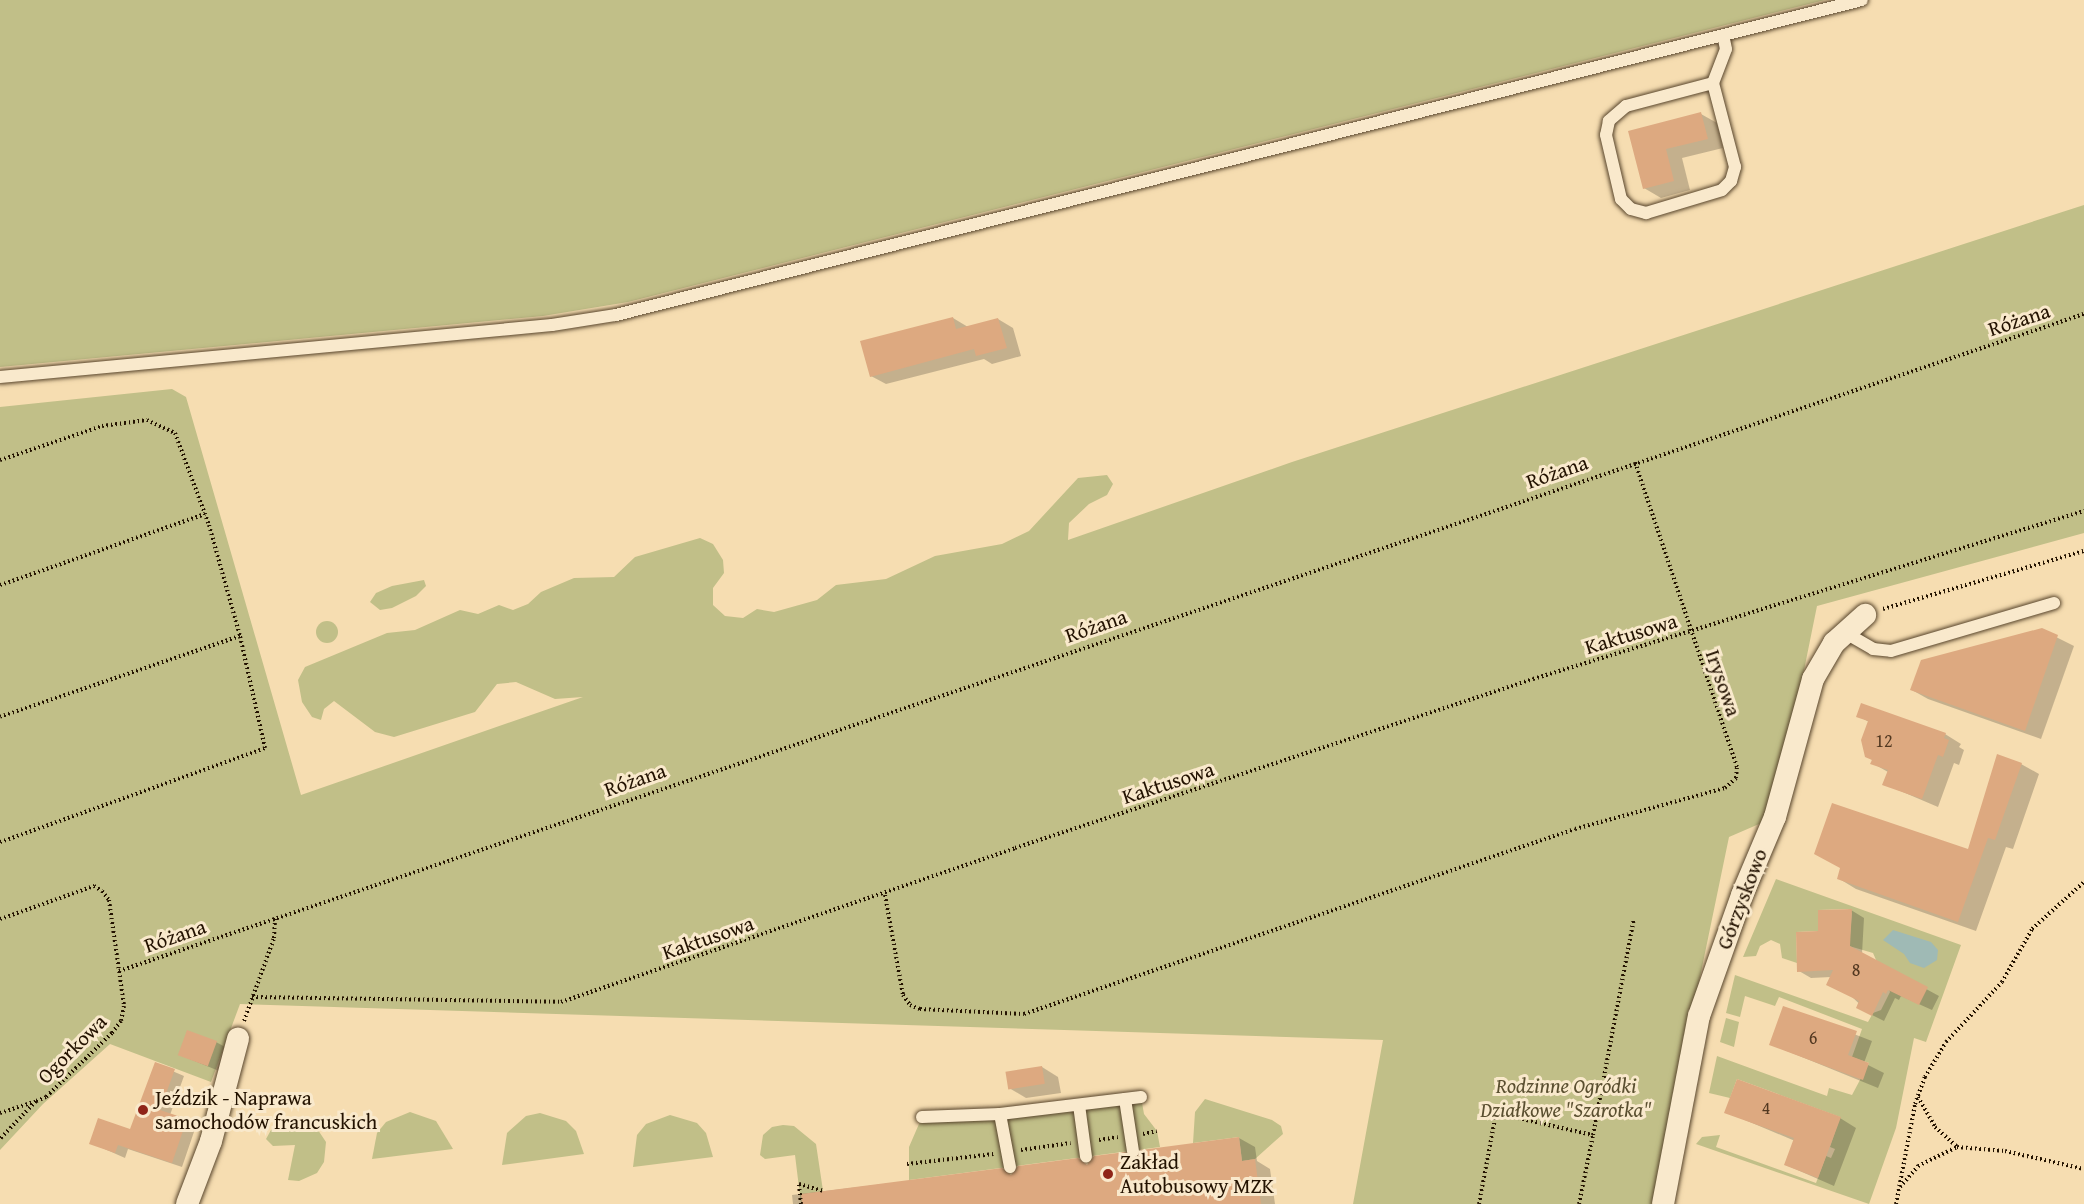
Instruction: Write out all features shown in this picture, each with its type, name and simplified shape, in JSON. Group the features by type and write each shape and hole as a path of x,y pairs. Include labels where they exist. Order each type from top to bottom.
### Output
{"street":[{"name":"Górzyskowo","path":"1663,1204 1699,1016 1742,895 1775,817 1813,679 1844,632 1865,615"},
{"path":"187,1204 211,1141 238,1039"}],"lane":[{"path":"0,377 552,325 616,315 1862,0"},
{"path":"1713,83 1626,106 1609,121 1606,135 1621,199 1631,209 1646,213 1722,190 1731,181 1735,167 1713,83 1726,49 1723,35"},
{"path":"1844,632 1873,649 1891,651 2054,603"},
{"path":"922,1117 1000,1114 1141,1097"},
{"path":"1125,1099 1133,1150"},
{"path":"1079,1105 1086,1157"},
{"path":"1000,1114 1010,1167"}],"path":[{"name":"Różana","path":"119,971 1635,461 2084,314"},
{"path":"0,460 102,426 147,420 175,433 205,514 240,636 266,748 0,842"},
{"name":"Irysowa","path":"885,895 903,995 910,1005 920,1009 1024,1014 1575,829 1725,788 1736,778 1737,767 1689,633 1635,461"},
{"name":"Kaktusowa","path":"275,917 274,938 252,997 561,1002 885,895 1015,848 1689,633 2084,511"},
{"path":"0,585 205,514"},
{"path":"1865,615 2084,551"},
{"path":"0,717 240,636"},
{"path":"1896,1204 1918,1096 1947,1042 2002,982 2032,929 2084,882"},
{"name":"Ogorkowa","path":"0,919 94,886 102,891 109,900 124,1006 121,1021 46,1097 36,1101 0,1139"},
{"path":"1579,1204 1634,919"},
{"path":"1918,1096 1920,1106 1935,1128 1957,1147"},
{"path":"0,1113 36,1101"},
{"path":"1479,1204 1496,1113 1593,1135"},
{"path":"908,1164 1157,1131"},
{"path":"1898,1189 1918,1166 1957,1147 2006,1151 2084,1170"},
{"path":"801,1204 799,1184 823,1191"}],"green space":[{"path":"0,0 1825,0 628,302 543,316 0,367"},
{"name":"Rodzinne Ogródki Działkowe \"Szarotka\"","path":"2084,205 2084,533 1817,606 1785,764 1766,821 1729,837 1653,1204 1353,1204 1383,1040 240,1004 211,1082 110,1044 43,1104 0,1150 0,407 172,389 186,397 301,795 583,697 555,699 516,682 497,684 475,712 394,737 375,732 334,701 324,709 321,720 312,717 302,702 298,680 305,667 387,633 415,630 460,610 478,614 499,605 513,610 528,604 541,592 574,578 614,577 635,557 700,538 713,544 723,560 724,573 713,588 713,605 725,616 743,618 757,609 774,612 817,600 836,585 886,579 935,556 1002,544 1029,531 1078,478 1107,475 1113,484 1107,495 1089,504 1069,523 1068,540 1292,462"},
{"path":"424,580 426,586 416,596 392,608 380,610 370,602 376,593 392,586"},
{"path":"327,621 335,624 338,632 335,640 327,643 319,640 316,632 319,624"},
{"path":"1776,879 1961,945 1926,1042 1914,1038 1896,1128 1869,1204 1696,1144 1702,1137 1720,1135 1716,1147 1816,1183 1826,1156 1831,1158 1835,1149 1830,1147 1840,1117 1737,1079 1730,1098 1709,1093 1717,1056 1827,1096 1829,1088 1852,1095 1869,1063 1852,1057 1862,1029 1779,997 1775,1006 1745,996 1740,1017 1726,1013 1735,975 1868,1022 1873,1013 1881,1010 1890,992 1873,953 1849,946 1852,913 1848,909 1818,910 1818,931 1796,932 1797,963 1782,958 1780,944 1771,940 1760,946 1756,956 1743,957"},
{"path":"1726,1018 1739,1022 1734,1047 1720,1042"},
{"path":"1141,1097 1144,1114 1157,1131 1160,1147 909,1180 909,1147 922,1117"},
{"path":"1205,1099 1272,1120 1281,1126 1283,1134 1255,1159 1242,1161 1239,1137 1193,1143 1195,1112"},
{"path":"410,1112 436,1121 453,1149 372,1159 377,1133 386,1122"},
{"path":"540,1113 566,1121 576,1131 584,1154 502,1165 507,1133 526,1116"},
{"path":"670,1115 697,1123 706,1133 713,1157 633,1167 637,1135 646,1124"},
{"path":"290,1119 314,1124 326,1142 324,1162 317,1173 299,1181 288,1180 295,1145 273,1146 266,1139 271,1130"},
{"path":"794,1126 816,1144 825,1204 801,1204 795,1155 765,1159 760,1155 763,1135 772,1127"}],"water":[{"path":"1893,930 1931,942 1938,950 1937,960 1924,968 1910,963 1904,954 1883,940"}],"building":[{"path":"1701,112 1708,139 1666,149 1674,181 1643,189 1628,131"},
{"path":"953,317 956,329 998,318 1007,348 976,356 974,349 870,377 860,341"},
{"path":"2042,628 2058,635 2025,731 1910,690 1921,660"},
{"path":"1861,703 1946,733 1944,738 1949,740 1943,757 1938,755 1922,799 1882,785 1888,770 1870,764 1872,760 1865,757 1861,740 1868,721 1856,717"},
{"path":"1997,754 2022,763 1995,840 1988,838 1958,922 1837,879 1840,868 1814,854 1832,803 1968,849"},
{"path":"1852,909 1850,946 1928,987 1919,1005 1888,990 1886,994 1883,992 1872,1016 1856,1008 1859,1001 1826,985 1833,970 1797,972 1796,932 1818,931 1818,910"},
{"path":"1783,1006 1857,1031 1848,1055 1869,1063 1863,1080 1769,1045"},
{"path":"187,1030 217,1041 208,1066 178,1055"},
{"path":"155,1062 175,1069 160,1110 187,1119 172,1163 118,1145 115,1153 89,1144 98,1118 130,1129"},
{"path":"1042,1066 1045,1084 1008,1090 1005,1072"},
{"path":"1737,1079 1841,1117 1818,1178 1784,1165 1794,1138 1724,1113"},
{"name":"Zakład Autobusowy MZK","path":"1239,1137 1242,1161 1255,1159 1261,1204 802,1204 801,1194 1002,1168 1011,1175 1018,1166 1078,1158 1087,1165 1094,1156 1125,1152 1134,1159 1141,1150"}],"place":[{"name":"Jeździk - Naprawa samochodów francuskich","path":"143,1110"},
{"name":"Zakład Autobusowy MZK","path":"1108,1174"}]}
